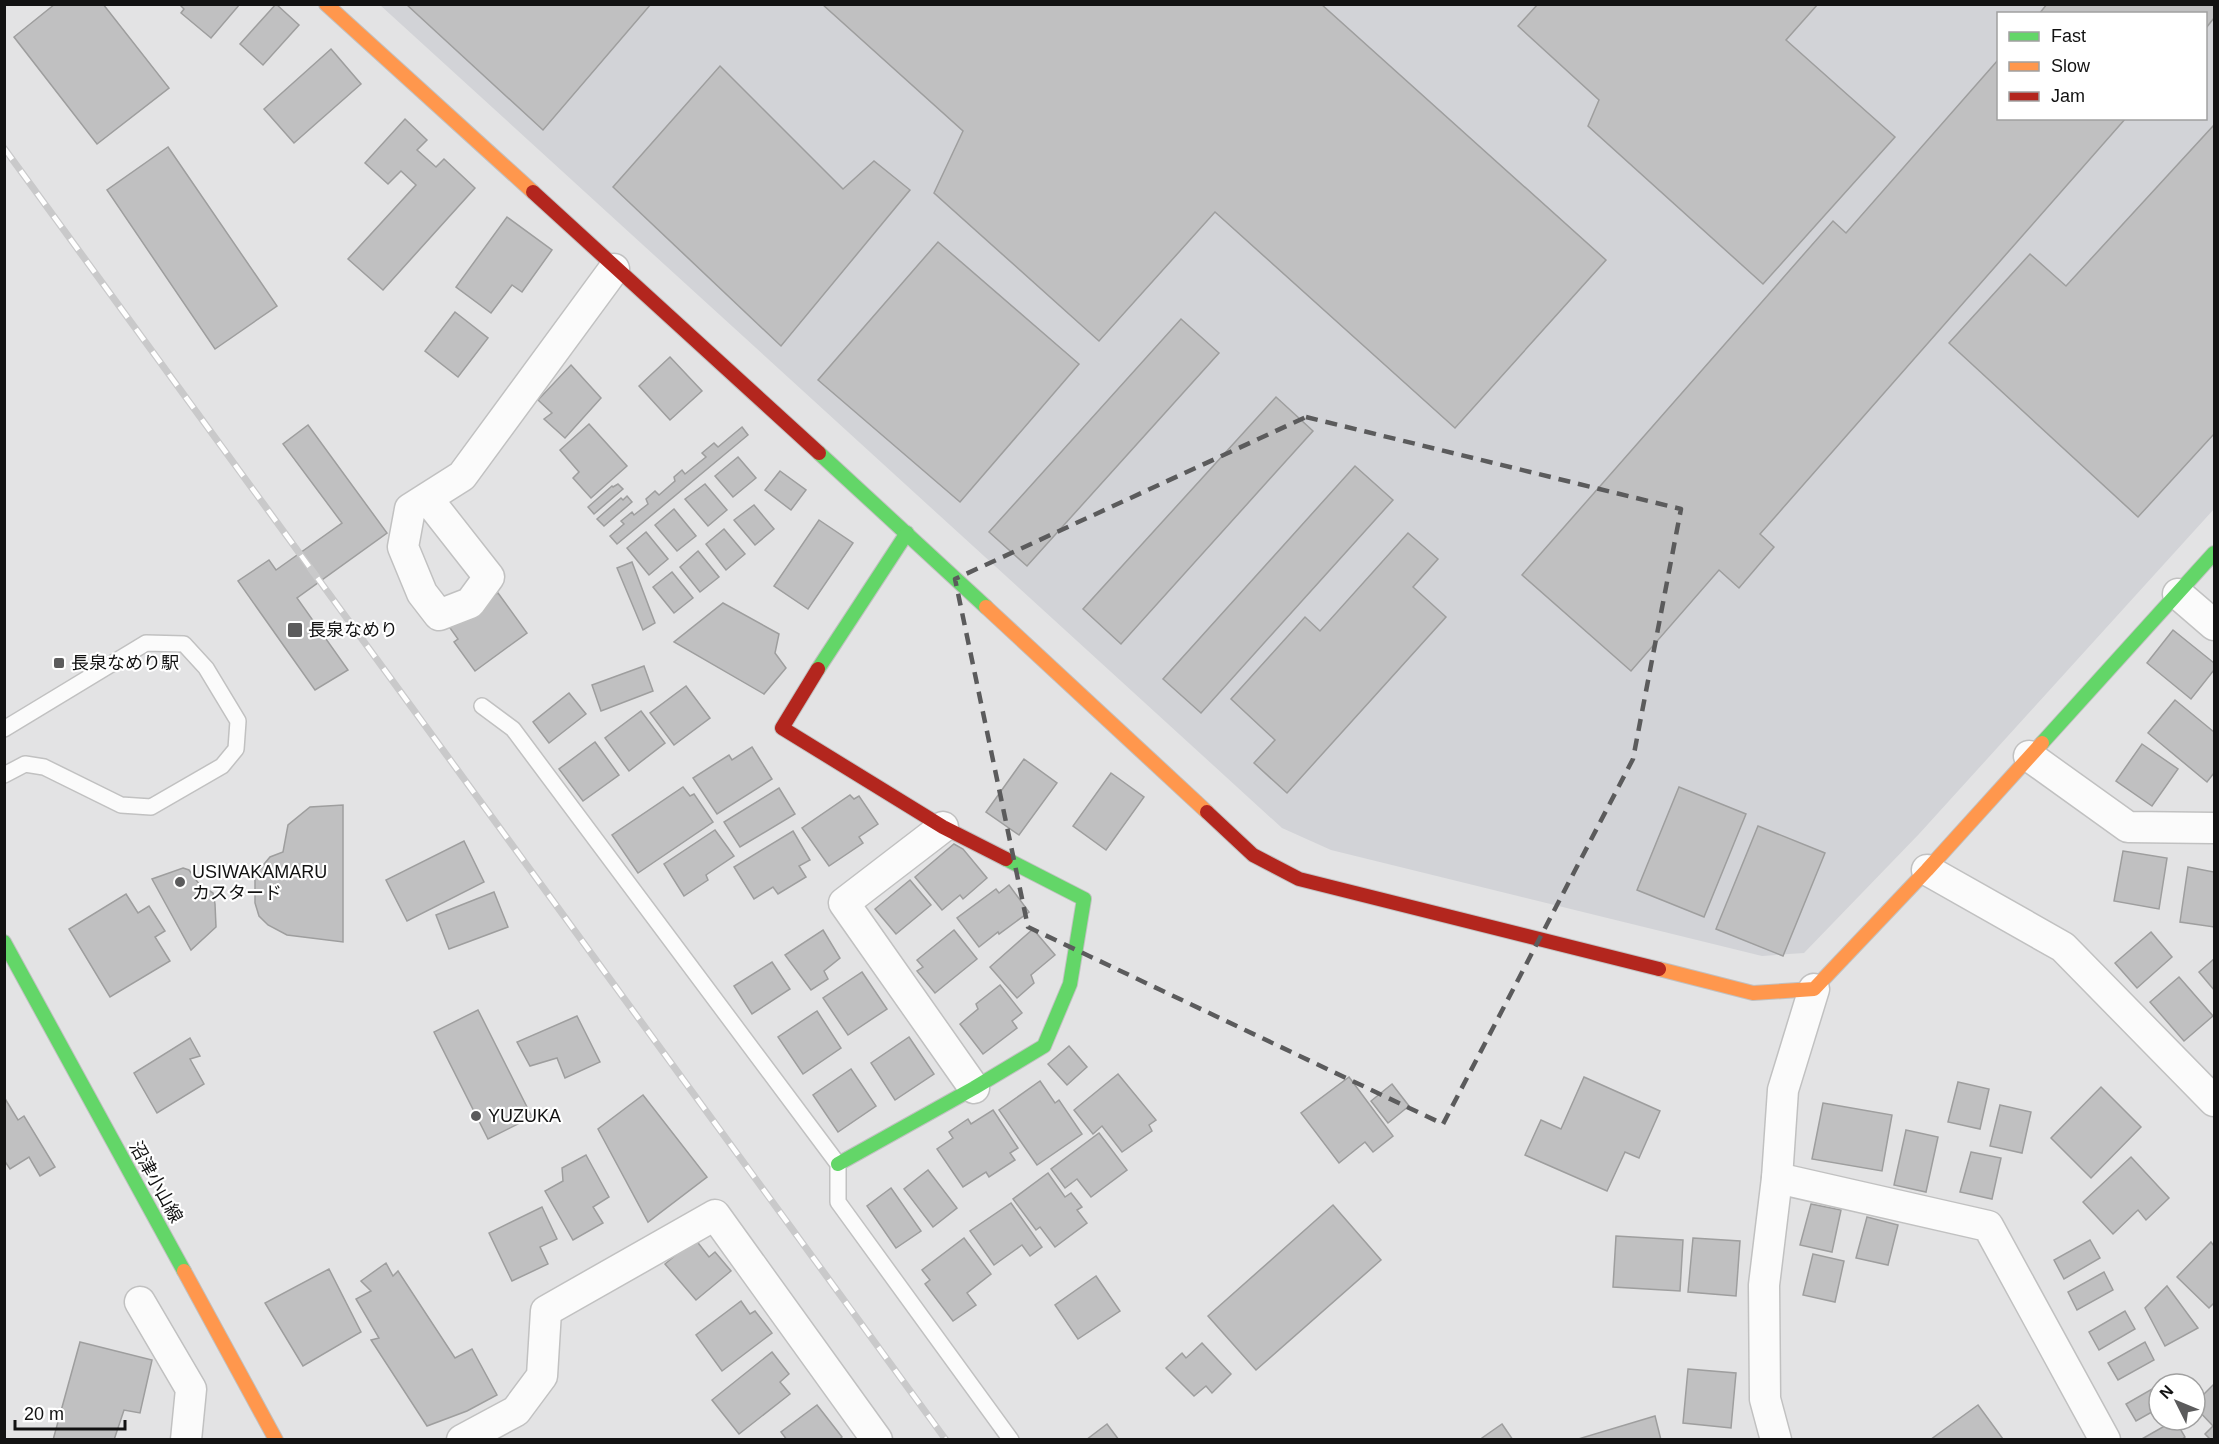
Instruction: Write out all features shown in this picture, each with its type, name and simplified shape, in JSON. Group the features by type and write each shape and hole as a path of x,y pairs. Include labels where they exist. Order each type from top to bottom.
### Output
{"street":[{"path":"326,4 614,269 907,533 1254,855 1299,879 1753,993 1814,989"},
{"path":"427,498 462,476 614,269"},
{"path":"838,1164 1044,1046 1070,984 1084,899 943,827 782,728 827,653 907,533"},
{"path":"1776,1440 1765,1399 1764,1285 1777,1178 1783,1090 1814,989 1927,870 2214,554"},
{"path":"2178,594 2214,625"},
{"path":"2029,756 2128,827 2214,828"},
{"path":"943,827 844,903 974,1088"},
{"path":"1927,870 2063,947 2214,1101"},
{"name":"沼津小山線","path":"4,942 276,1440"},
{"path":"1777,1178 1988,1226 2105,1440"},
{"path":"462,1440 516,1411 542,1376 546,1311 715,1215 877,1440"},
{"path":"140,1302 191,1389 186,1440"}],"lane":[{"path":"4,729 146,643 184,644 206,668 238,721 236,749 222,766 151,807 121,805 44,767 25,764 4,775"},
{"path":"482,706 513,729 838,1164 838,1202 1011,1440"}],"highlighted area":[{"path":"1306,417 1681,509 1633,759 1443,1124 1028,927 955,579"}],"shaded area":[{"path":"380,5 2214,5 2214,509 1919,834 1804,953 1762,956 1331,850 1282,828"}],"building":[{"path":"55,4 103,4 169,88 97,144 14,37"},
{"path":"179,4 240,4 211,38 181,13 184,9"},
{"path":"276,4 299,25 263,65 240,44"},
{"path":"406,4 651,4 543,130"},
{"path":"822,4 1321,4 1606,260 1455,428 1215,212 1099,341 934,193 963,131"},
{"path":"1538,4 1818,4 1786,40 1895,137 1763,284 1588,126 1599,100 1518,26"},
{"path":"2047,4 2214,4 2214,18 2207,27 2207,12 2041,12"},
{"path":"331,49 361,84 294,143 264,109"},
{"path":"1997,61 1997,120 2124,120 1760,534 1774,547 1739,588 1719,570 1631,671 1522,575 1833,221 1846,233"},
{"path":"720,66 843,189 874,161 910,190 781,346 613,187"},
{"path":"405,119 427,140 417,150 436,167 444,159 475,188 383,290 348,259 416,185 401,171 388,184 365,163"},
{"path":"2214,125 2214,434 2138,517 1949,343 2030,254 2066,286"},
{"path":"168,147 277,306 215,349 107,190"},
{"path":"507,217 552,250 522,292 512,285 491,313 456,287"},
{"path":"938,242 1079,364 960,502 818,380"},
{"path":"455,312 488,338 458,377 425,351"},
{"path":"1181,319 1219,353 1027,566 989,532"},
{"path":"670,357 702,391 670,420 639,386"},
{"path":"571,365 601,398 565,438 544,419 552,413 538,400"},
{"path":"1276,397 1313,431 1121,644 1083,609"},
{"path":"589,424 627,466 591,498 573,478 579,472 560,450"},
{"path":"308,425 387,533 297,598 348,670 315,690 238,581 269,560 276,570 342,523 283,444"},
{"path":"742,427 748,435 617,544 610,536 624,524 621,521 632,512 634,515 648,504 646,499 655,491 659,495 675,481 674,477 682,470 685,474 706,457 702,453 714,443 718,447"},
{"path":"738,457 756,478 733,497 715,476"},
{"path":"1355,466 1393,500 1201,713 1163,679"},
{"path":"780,471 806,490 791,510 765,490"},
{"path":"618,484 623,489 594,514 588,507 612,486"},
{"path":"705,484 727,510 708,526 685,499"},
{"path":"627,496 632,502 604,526 597,519 621,498 623,500"},
{"path":"754,505 774,529 755,545 734,520"},
{"path":"674,509 696,536 677,551 655,525"},
{"path":"819,520 853,543 808,609 774,586"},
{"path":"724,529 745,554 726,570 706,544"},
{"path":"646,532 668,559 649,575 627,548"},
{"path":"1408,533 1438,559 1413,587 1446,617 1287,793 1254,763 1275,740 1231,699 1305,617 1320,631"},
{"path":"698,551 719,577 700,592 680,567"},
{"path":"632,562 655,623 643,630 617,568"},
{"path":"672,572 693,598 674,613 653,587"},
{"path":"498,593 527,633 475,671 454,642 458,639 450,628"},
{"path":"723,603 779,634 775,653 786,668 764,694 674,642"},
{"path":"2173,630 2214,663 2214,670 2191,699 2147,663"},
{"path":"644,666 653,691 601,711 592,685"},
{"path":"686,686 710,718 674,745 650,713"},
{"path":"569,693 586,714 549,743 533,722"},
{"path":"2175,700 2214,732 2214,773 2207,782 2148,733"},
{"path":"641,711 665,743 629,771 605,738"},
{"path":"595,742 619,775 583,801 559,769"},
{"path":"2142,744 2178,769 2152,806 2116,781"},
{"path":"752,747 772,779 717,814 693,778 729,755 732,760"},
{"path":"1024,759 1057,783 1019,835 986,812"},
{"path":"1111,773 1144,797 1106,850 1073,826"},
{"path":"683,787 690,796 694,794 713,822 638,873 612,835"},
{"path":"1679,787 1746,814 1704,917 1637,890"},
{"path":"779,788 795,814 740,847 724,822"},
{"path":"850,795 854,799 859,796 878,824 859,837 863,843 829,866 802,828"},
{"path":"343,805 343,942 287,935 268,925 259,916 255,903 255,875 270,857 283,852 288,825 310,807"},
{"path":"1758,826 1825,853 1783,956 1716,929"},
{"path":"715,830 734,856 706,875 708,880 684,896 664,864"},
{"path":"793,831 810,860 799,866 806,877 778,894 773,887 754,899 734,867"},
{"path":"464,841 484,882 407,921 386,880"},
{"path":"954,844 963,849 987,878 963,899 960,895 942,910 915,877"},
{"path":"2123,851 2167,858 2159,909 2114,901"},
{"path":"2188,867 2214,872 2214,927 2180,922"},
{"path":"183,868 189,870 199,884 213,893 215,904 216,927 191,950 152,879"},
{"path":"910,880 931,905 896,934 875,909"},
{"path":"1009,885 1029,912 979,947 957,918 996,889 999,893"},
{"path":"494,892 508,927 449,949 436,915"},
{"path":"126,894 138,913 149,906 165,931 155,937 170,961 110,997 69,929"},
{"path":"1033,929 1055,955 1031,975 1034,983 1017,998 990,967"},
{"path":"823,930 840,958 824,971 828,979 811,990 785,955"},
{"path":"954,930 977,959 935,993 917,971 923,967 917,960"},
{"path":"2151,932 2172,957 2137,988 2115,963"},
{"path":"2214,959 2214,990 2199,972"},
{"path":"772,962 790,989 752,1014 734,986"},
{"path":"862,972 887,1009 848,1035 823,998"},
{"path":"2179,977 2213,1016 2184,1041 2150,1002"},
{"path":"1000,985 1022,1013 1012,1021 1017,1028 983,1054 960,1024 978,1009 976,1004"},
{"path":"478,1010 532,1117 488,1139 434,1032"},
{"path":"817,1011 841,1048 803,1074 778,1037"},
{"path":"577,1016 600,1062 565,1078 557,1058 530,1066 517,1042"},
{"path":"909,1037 934,1074 895,1100 871,1063"},
{"path":"190,1038 200,1056 190,1059 204,1084 157,1113 134,1073"},
{"path":"1069,1046 1087,1067 1067,1085 1048,1064"},
{"path":"851,1069 876,1106 838,1132 813,1095"},
{"path":"1118,1074 1156,1120 1149,1125 1152,1131 1122,1152 1102,1126 1093,1134 1074,1110"},
{"path":"1349,1077 1393,1136 1373,1152 1365,1142 1339,1163 1301,1113"},
{"path":"1584,1077 1660,1111 1639,1158 1625,1152 1607,1191 1525,1155 1541,1120 1561,1129"},
{"path":"1040,1081 1055,1103 1059,1100 1082,1134 1037,1165 999,1110"},
{"path":"1958,1082 1989,1089 1980,1129 1948,1122"},
{"path":"1392,1084 1409,1106 1388,1123 1371,1101"},
{"path":"2101,1087 2141,1127 2091,1178 2051,1138"},
{"path":"643,1095 707,1177 648,1222 598,1129"},
{"path":"4,1097 18,1120 24,1116 55,1167 40,1176 29,1157 10,1169 4,1160"},
{"path":"1823,1103 1892,1115 1882,1171 1812,1159"},
{"path":"2000,1105 2031,1112 2022,1153 1990,1146"},
{"path":"993,1110 1018,1148 1010,1153 1015,1160 989,1177 986,1172 963,1187 937,1149 953,1138 949,1132 968,1119 971,1124"},
{"path":"1906,1130 1938,1137 1926,1192 1894,1185"},
{"path":"1099,1133 1127,1170 1091,1197 1077,1179 1065,1188 1051,1169"},
{"path":"1971,1152 2001,1158 1992,1199 1960,1192"},
{"path":"586,1155 609,1197 593,1207 603,1223 573,1240 545,1191 563,1181 562,1168"},
{"path":"2131,1157 2169,1198 2146,1220 2138,1210 2113,1234 2083,1202"},
{"path":"928,1170 957,1208 933,1227 904,1189"},
{"path":"1048,1173 1065,1197 1071,1193 1082,1207 1077,1210 1087,1223 1055,1247 1040,1227 1036,1230 1013,1199"},
{"path":"891,1188 921,1231 896,1248 867,1206"},
{"path":"1011,1203 1042,1247 1030,1256 1022,1245 994,1265 970,1231"},
{"path":"1811,1204 1841,1210 1832,1252 1800,1245"},
{"path":"1333,1205 1381,1260 1256,1370 1208,1316"},
{"path":"542,1207 557,1239 540,1247 548,1264 512,1281 489,1233"},
{"path":"1867,1217 1898,1225 1888,1265 1856,1258"},
{"path":"1616,1236 1683,1240 1680,1291 1613,1287"},
{"path":"964,1238 991,1274 967,1293 976,1305 953,1321 925,1284 930,1280 922,1270"},
{"path":"1693,1238 1740,1241 1736,1296 1688,1292"},
{"path":"695,1239 709,1257 715,1252 731,1271 696,1300 665,1264"},
{"path":"2090,1240 2100,1258 2064,1279 2054,1260"},
{"path":"2211,1242 2214,1246 2214,1303 2209,1308 2177,1277"},
{"path":"1813,1254 1844,1261 1835,1302 1803,1295"},
{"path":"386,1263 393,1276 398,1271 455,1358 472,1349 497,1395 467,1411 427,1426 371,1340 379,1338 356,1299 371,1291 361,1281"},
{"path":"329,1269 361,1332 303,1366 265,1303"},
{"path":"2104,1272 2113,1290 2077,1310 2068,1292"},
{"path":"1096,1276 1120,1311 1078,1339 1055,1305"},
{"path":"2167,1286 2198,1328 2165,1346 2145,1308"},
{"path":"741,1301 750,1314 755,1311 772,1333 722,1371 696,1335"},
{"path":"2125,1311 2135,1329 2099,1350 2089,1332"},
{"path":"80,1342 152,1360 140,1413 124,1410 114,1440 53,1440"},
{"path":"2145,1342 2154,1360 2118,1380 2108,1363"},
{"path":"1202,1343 1231,1374 1212,1393 1206,1386 1194,1396 1166,1368 1182,1353 1186,1358"},
{"path":"772,1352 789,1374 780,1382 790,1394 739,1434 712,1400"},
{"path":"1688,1369 1736,1373 1731,1428 1683,1423"},
{"path":"2214,1384 2214,1440 2205,1434 2213,1426 2207,1420 2207,1391"},
{"path":"2147,1392 2147,1415 2136,1421 2126,1404"},
{"path":"817,1405 842,1437 839,1440 787,1440 781,1432"},
{"path":"1978,1405 2003,1439 1930,1440"},
{"path":"1655,1416 1661,1440 1578,1439"},
{"path":"1107,1424 1119,1440 1086,1440"},
{"path":"1502,1424 1513,1440 1483,1440 1482,1438"},
{"path":"2154,1432 2182,1432 2185,1437 2181,1440 2140,1440"}],"railway":[{"path":"4,148 946,1440"}],"traffic: fast":[{"path":"819,453 986,607"},
{"path":"818,669 907,533"},
{"path":"2042,743 2214,553"},
{"path":"838,1164 1044,1046 1070,984 1084,899 1006,859"},
{"path":"4,942 184,1271"}],"traffic: slow":[{"path":"326,4 533,192"},
{"path":"986,607 1207,812"},
{"path":"1659,969 1753,993 1814,989 1927,870 2042,743"},
{"path":"184,1271 276,1440"}],"traffic: jam":[{"path":"533,192 819,453"},
{"path":"818,669 782,728 943,827 1006,859"},
{"path":"1207,812 1253,855 1299,879 1659,969"}],"place":[{"name":"長泉なめり","path":"295,630"},
{"name":"長泉なめり駅","path":"59,663"},
{"name":"USIWAKAMARU カスタード","path":"180,882"},
{"name":"YUZUKA","path":"476,1116"}]}
